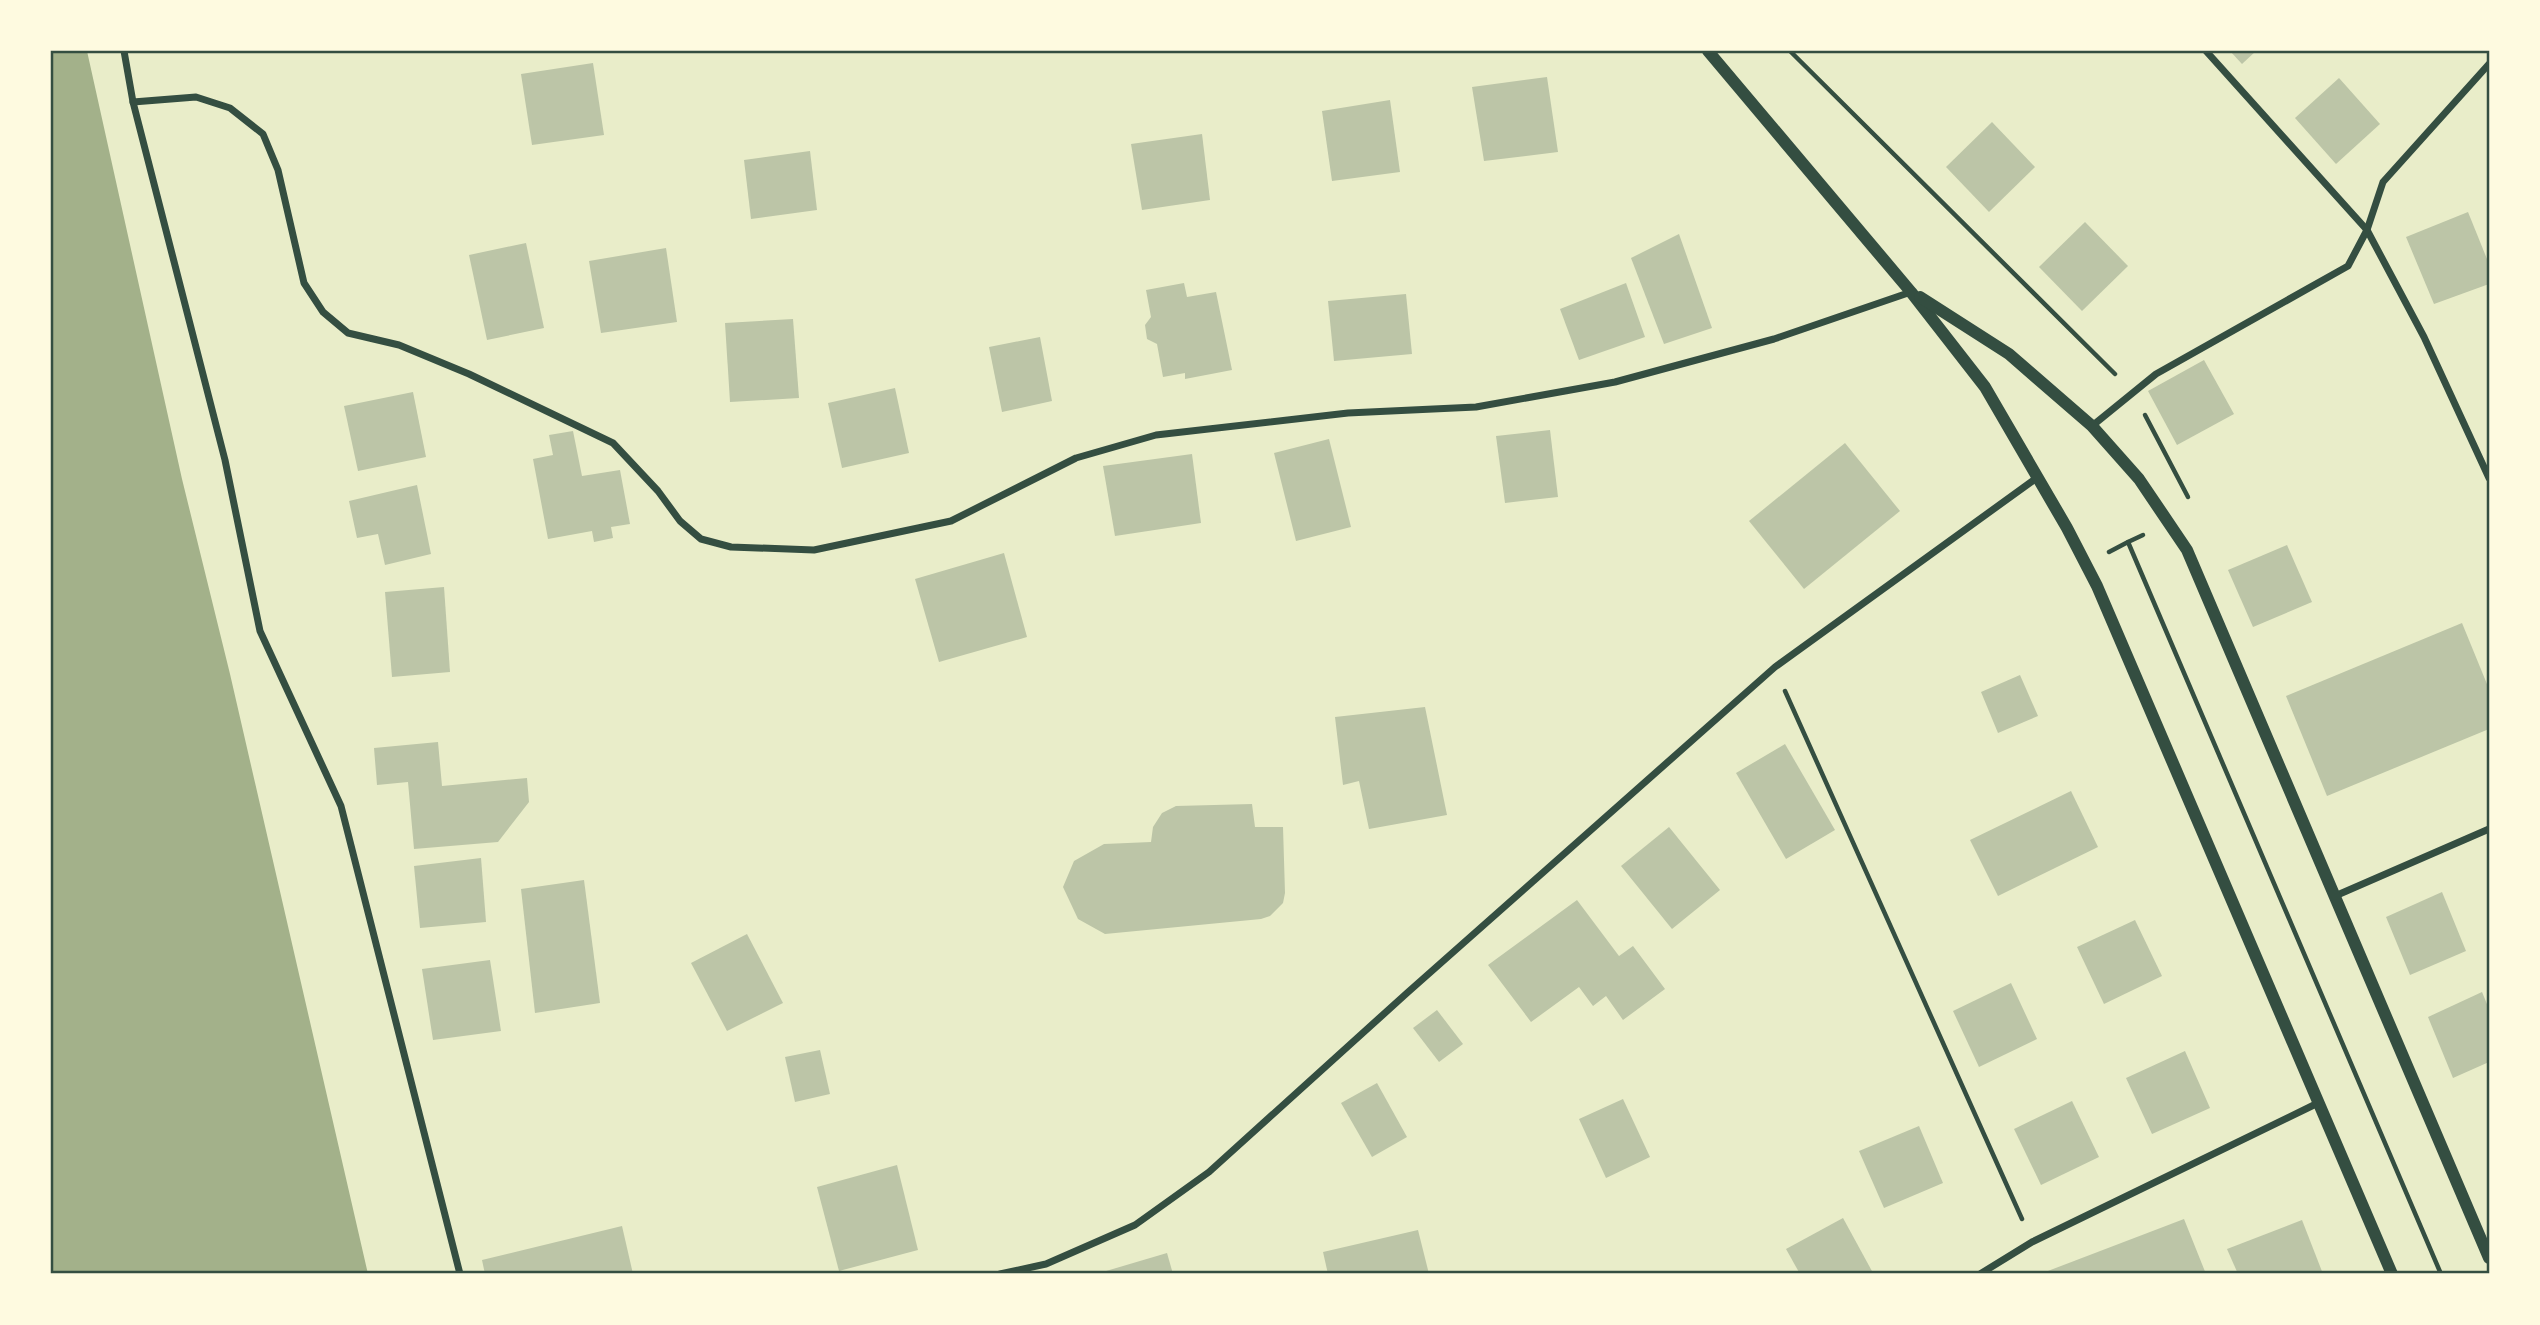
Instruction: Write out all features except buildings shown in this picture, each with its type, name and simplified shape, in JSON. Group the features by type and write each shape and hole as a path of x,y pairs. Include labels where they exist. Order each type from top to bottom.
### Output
{"street":[{"path":"124,51 133,102 225,460 260,631 341,806 460,1274"},
{"path":"1708,51 1911,292 1985,387 2039,477 2097,586 2392,1274"},
{"path":"2206,51 2367,230 2424,337 2489,478"},
{"path":"2092,426 2156,374 2348,266 2367,230 2383,181 2489,64"},
{"path":"133,102 196,97 230,108 263,134 278,170 304,283 323,312 348,333 399,345 469,374 613,443 658,491 680,521 701,539 731,547 814,550 951,521 1076,458 1156,435 1348,413 1476,407 1615,382 1773,339 1911,292"},
{"path":"1911,292 2009,354 2092,426 2139,479 2187,550 2489,1258"},
{"path":"1000,1274 1046,1264 1135,1225 1209,1172 1775,667 2039,477"},
{"path":"2335,896 2489,829"},
{"path":"1980,1274 2032,1241 2318,1103"},
{"path":"1046,1264 1048,1274"}],"path":[{"path":"2103,555 2129,542 2441,1274"},
{"path":"1775,667 2032,1241"}],"shaded area":[{"path":"51,51 87,51 182,479 230,674 368,1274 51,1274"}]}
